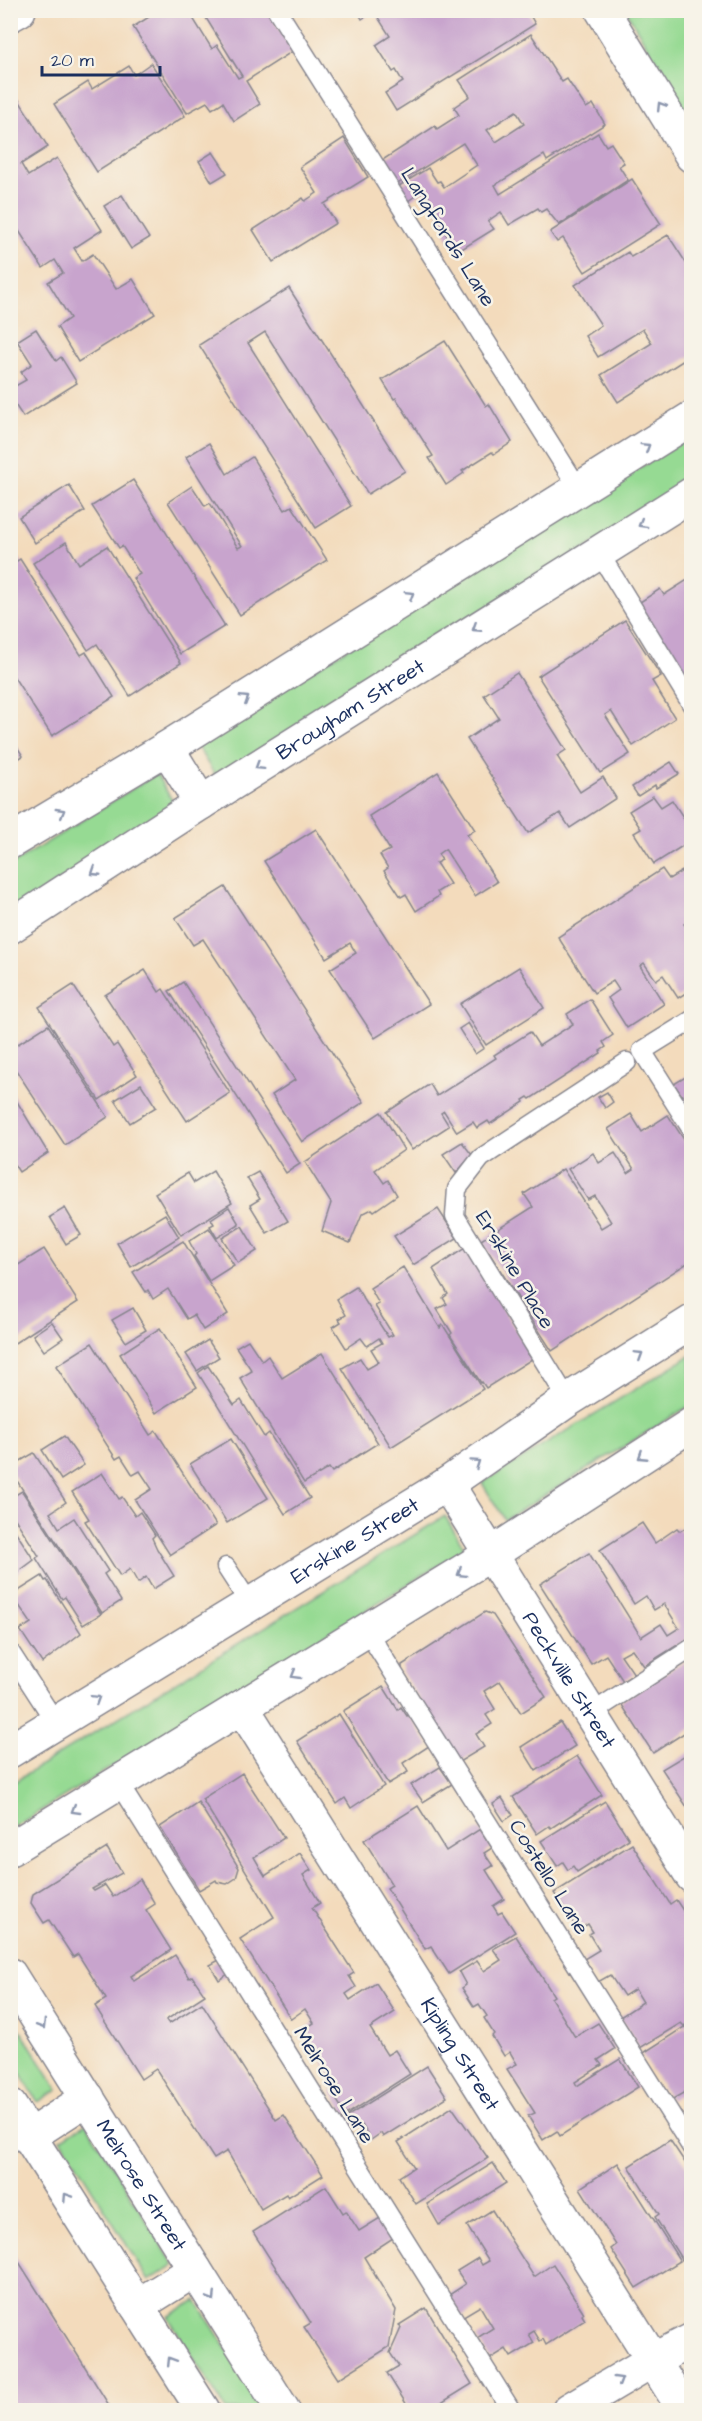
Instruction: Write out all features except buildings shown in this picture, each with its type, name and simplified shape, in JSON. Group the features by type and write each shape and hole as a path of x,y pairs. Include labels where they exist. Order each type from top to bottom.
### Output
{"street":[{"path":"10,15 18,10"},
{"path":"602,10 692,156"},
{"path":"10,842 166,748 692,418"},
{"name":"Brougham Street","path":"10,927 201,802 692,494"},
{"path":"166,748 201,802"},
{"name":"Erskine Street","path":"10,1751 447,1484 568,1400 692,1322"},
{"path":"10,1849 491,1554 692,1424"},
{"name":"Peckville Street","path":"447,1484 692,1876"},
{"name":"Kipling Street","path":"242,1707 677,2400"},
{"name":"Melrose Street","path":"10,1975 283,2410"},
{"name":"Melrose Street","path":"28,2137 88,2098"},
{"path":"10,2106 202,2410"},
{"name":"Melrose Street","path":"136,2306 195,2270"},
{"path":"569,2410 653,2360 692,2340"}],"lane":[{"name":"Langfords Lane","path":"278,10 579,489"},
{"path":"598,551 692,705"},
{"path":"692,1020 642,1051 692,1130"},
{"name":"Erskine Place","path":"568,1400 455,1216 458,1189 481,1158 627,1062"},
{"path":"226,1567 250,1604"},
{"name":"Costello Lane","path":"367,1631 692,2148"},
{"path":"590,1714 692,1648"},
{"path":"10,1652 56,1723"},
{"name":"Melrose Lane","path":"119,1784 511,2410"}],"green space":[{"path":"626,11 683,11 691,25 691,120"},
{"path":"691,436 691,483 216,777 195,743"},
{"path":"156,774 177,808 11,911 11,865"},
{"path":"691,1355 691,1405 505,1520 482,1483"},
{"path":"445,1516 465,1549 11,1829 11,1784"},
{"path":"11,2015 58,2090 38,2102 11,2058"},
{"path":"86,2123 174,2265 149,2281 61,2139"},
{"path":"196,2300 265,2410 226,2410 168,2317"}]}
